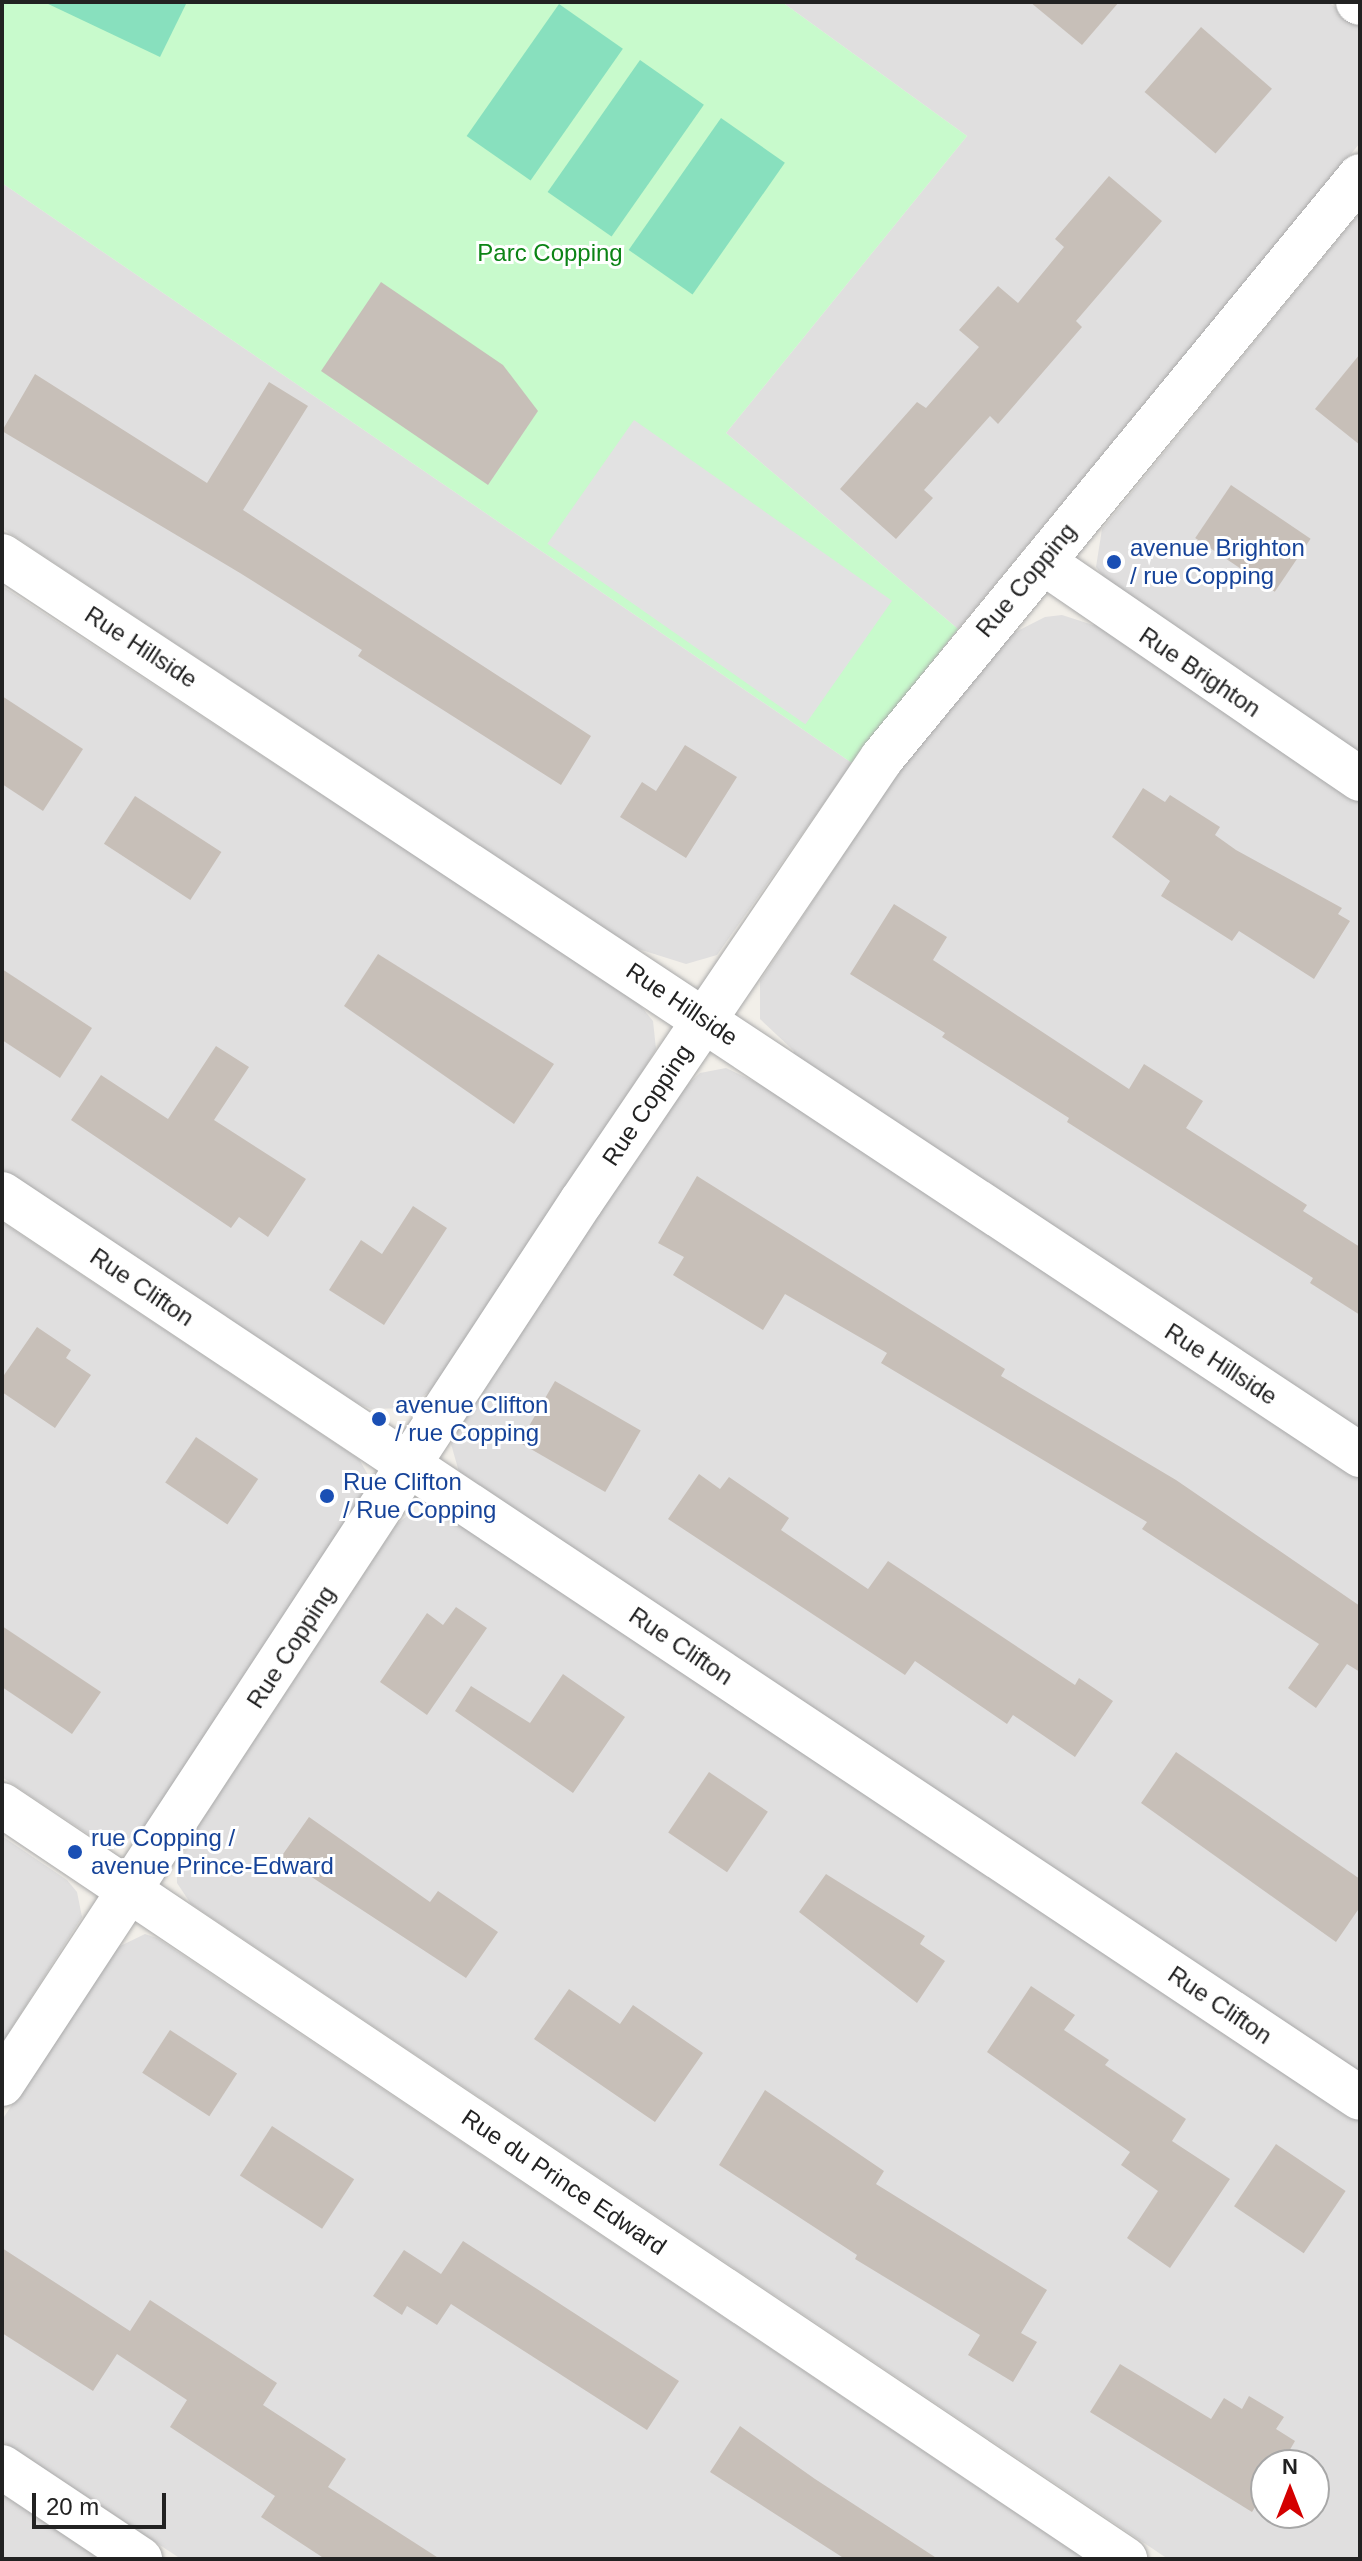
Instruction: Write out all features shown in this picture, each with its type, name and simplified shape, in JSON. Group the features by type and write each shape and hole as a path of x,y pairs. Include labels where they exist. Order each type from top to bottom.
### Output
{"street":[{"name":"Rue Copping","path":"2,2084 704,1019 909,722 1360,176"},
{"name":"Rue Hillside","path":"2,556 1360,1455"},
{"name":"Rue Brighton","path":"1043,562 1360,779"},
{"name":"Rue Clifton","path":"2,1194 1360,2098"},
{"name":"Rue du Prince Edward","path":"2,1805 1125,2559"},
{"path":"2,2467 140,2559"}],"shaded area":[{"path":"782,2 1328,2 1360,24 1360,143 958,629 726,433 967,136"},
{"path":"2,183 852,763 717,955 686,964 632,947 2,528"},
{"path":"1360,212 1360,2559 1168,2559 191,1904 177,1883 177,1870 191,1837 396,1525 407,1516 435,1513 475,1533 499,1498 459,1472 451,1444 457,1428 680,1092 700,1073 726,1068 770,1089 794,1051 760,1019 760,981 909,756 1006,637 1045,617 1062,615 1093,625 1115,592 1096,567 1102,529"},
{"path":"634,420 892,601 805,724 547,544"},
{"path":"2,586 635,999 653,1021 656,1049 644,1069 432,1389 408,1408 371,1409 355,1402 2,1169"},
{"path":"2,1222 359,1459 368,1475 365,1493 145,1830 122,1842 97,1840 2,1777"},
{"path":"2,1836 67,1880 77,1892 82,1917 2,2043"},
{"path":"145,1934 157,1938 1085,2559 181,2559 2,2441 2,2120 114,1949"},
{"path":"2,2494 99,2559 2,2559"}],"green space":[{"name":"Parc Copping","path":"2,2 782,2 967,136 726,433 958,629 852,763 2,183"},
{"path":"44,2 187,2 160,57"},
{"path":"559,4 623,49 531,181 467,136"},
{"path":"640,60 704,105 612,237 548,192"},
{"path":"721,118 785,163 693,295 629,250"}],"building":[{"path":"1030,2 1119,2 1082,45"},
{"path":"1201,27 1272,89 1216,154 1145,92"},
{"path":"1109,176 1162,221 1076,321 1082,327 998,424 990,416 924,490 933,498 896,539 840,489 917,402 926,408 979,347 959,330 998,286 1018,303 1064,247 1055,239"},
{"path":"381,282 503,365 538,411 488,485 321,371"},
{"path":"1360,354 1360,445 1315,409"},
{"path":"35,374 207,483 269,382 308,406 243,510 591,736 561,785 358,656 362,650 2,431"},
{"path":"1231,485 1311,539 1275,592 1195,538"},
{"path":"2,696 83,749 43,811 2,784"},
{"path":"685,745 737,777 686,858 620,817 642,782 656,791"},
{"path":"1143,788 1165,802 1170,795 1220,827 1215,835 1236,850 1342,908 1338,914 1350,921 1314,979 1239,931 1232,941 1161,896 1170,881 1112,837"},
{"path":"135,796 221,852 190,900 104,844"},
{"path":"894,904 947,937 933,960 1129,1089 1144,1064 1203,1101 1186,1128 1307,1205 1303,1211 1360,1247 1360,1315 1310,1283 1313,1278 1067,1122 1069,1118 942,1037 945,1033 850,974"},
{"path":"378,954 554,1064 514,1124 344,1006"},
{"path":"2,969 92,1028 60,1078 2,1040"},
{"path":"216,1046 249,1067 214,1120 306,1179 268,1237 239,1217 231,1228 71,1120 101,1075 168,1119"},
{"path":"697,1176 1005,1369 1001,1376 1176,1480 1360,1606 1360,1672 1347,1664 1316,1708 1288,1688 1319,1644 1142,1529 1147,1522 881,1363 887,1353 785,1294 763,1330 673,1275 684,1257 658,1243"},
{"path":"413,1206 447,1228 384,1325 329,1290 361,1240 382,1254"},
{"path":"37,1327 71,1350 66,1358 91,1375 55,1428 2,1392 2,1378"},
{"path":"555,1381 641,1430 605,1492 520,1442"},
{"path":"196,1437 258,1479 227,1525 165,1483"},
{"path":"699,1474 720,1489 729,1477 789,1518 781,1530 868,1589 888,1561 1075,1685 1079,1678 1113,1701 1075,1757 1013,1715 1007,1724 915,1661 905,1675 668,1519"},
{"path":"456,1607 487,1628 427,1715 380,1682 427,1613 443,1625"},
{"path":"2,1626 101,1692 72,1734 2,1687"},
{"path":"563,1674 625,1717 573,1793 455,1711 471,1686 530,1723"},
{"path":"1176,1752 1360,1879 1360,1907 1336,1942 1141,1803"},
{"path":"709,1772 768,1812 727,1872 668,1833"},
{"path":"309,1817 430,1902 438,1891 498,1932 466,1978 281,1857"},
{"path":"826,1874 925,1936 920,1944 945,1961 917,2003 799,1912"},
{"path":"1031,1986 1075,2015 1064,2030 1109,2060 1105,2065 1186,2119 1172,2141 1230,2179 1170,2268 1127,2238 1158,2191 1121,2165 1130,2152 987,2052"},
{"path":"569,1989 620,2024 633,2005 703,2053 655,2122 534,2039"},
{"path":"170,2030 237,2074 209,2116 142,2073"},
{"path":"765,2090 884,2171 876,2184 1047,2290 1021,2333 1037,2342 1013,2382 968,2355 980,2335 855,2259 857,2255 719,2165"},
{"path":"272,2126 354,2179 322,2229 240,2175"},
{"path":"1276,2144 1346,2191 1304,2253 1234,2206"},
{"path":"463,2241 679,2381 647,2430 451,2304 437,2325 407,2306 402,2315 373,2296 404,2250 441,2274"},
{"path":"2,2248 130,2331 150,2300 277,2383 263,2405 346,2459 328,2487 440,2559 325,2559 261,2517 275,2496 170,2427 187,2400 117,2354 93,2391 2,2333"},
{"path":"1120,2364 1211,2419 1224,2398 1242,2409 1249,2396 1284,2417 1276,2429 1295,2441 1290,2449 1250,2449 1250,2511 1090,2412"},
{"path":"740,2426 938,2559 845,2559 710,2472"}],"place":[{"name":"avenue Brighton / rue Copping","path":"1114,562"},
{"name":"avenue Clifton / rue Copping","path":"379,1419"},
{"name":"Rue Clifton / Rue Copping","path":"327,1496"},
{"name":"rue Copping / avenue Prince-Edward","path":"75,1852"}]}
